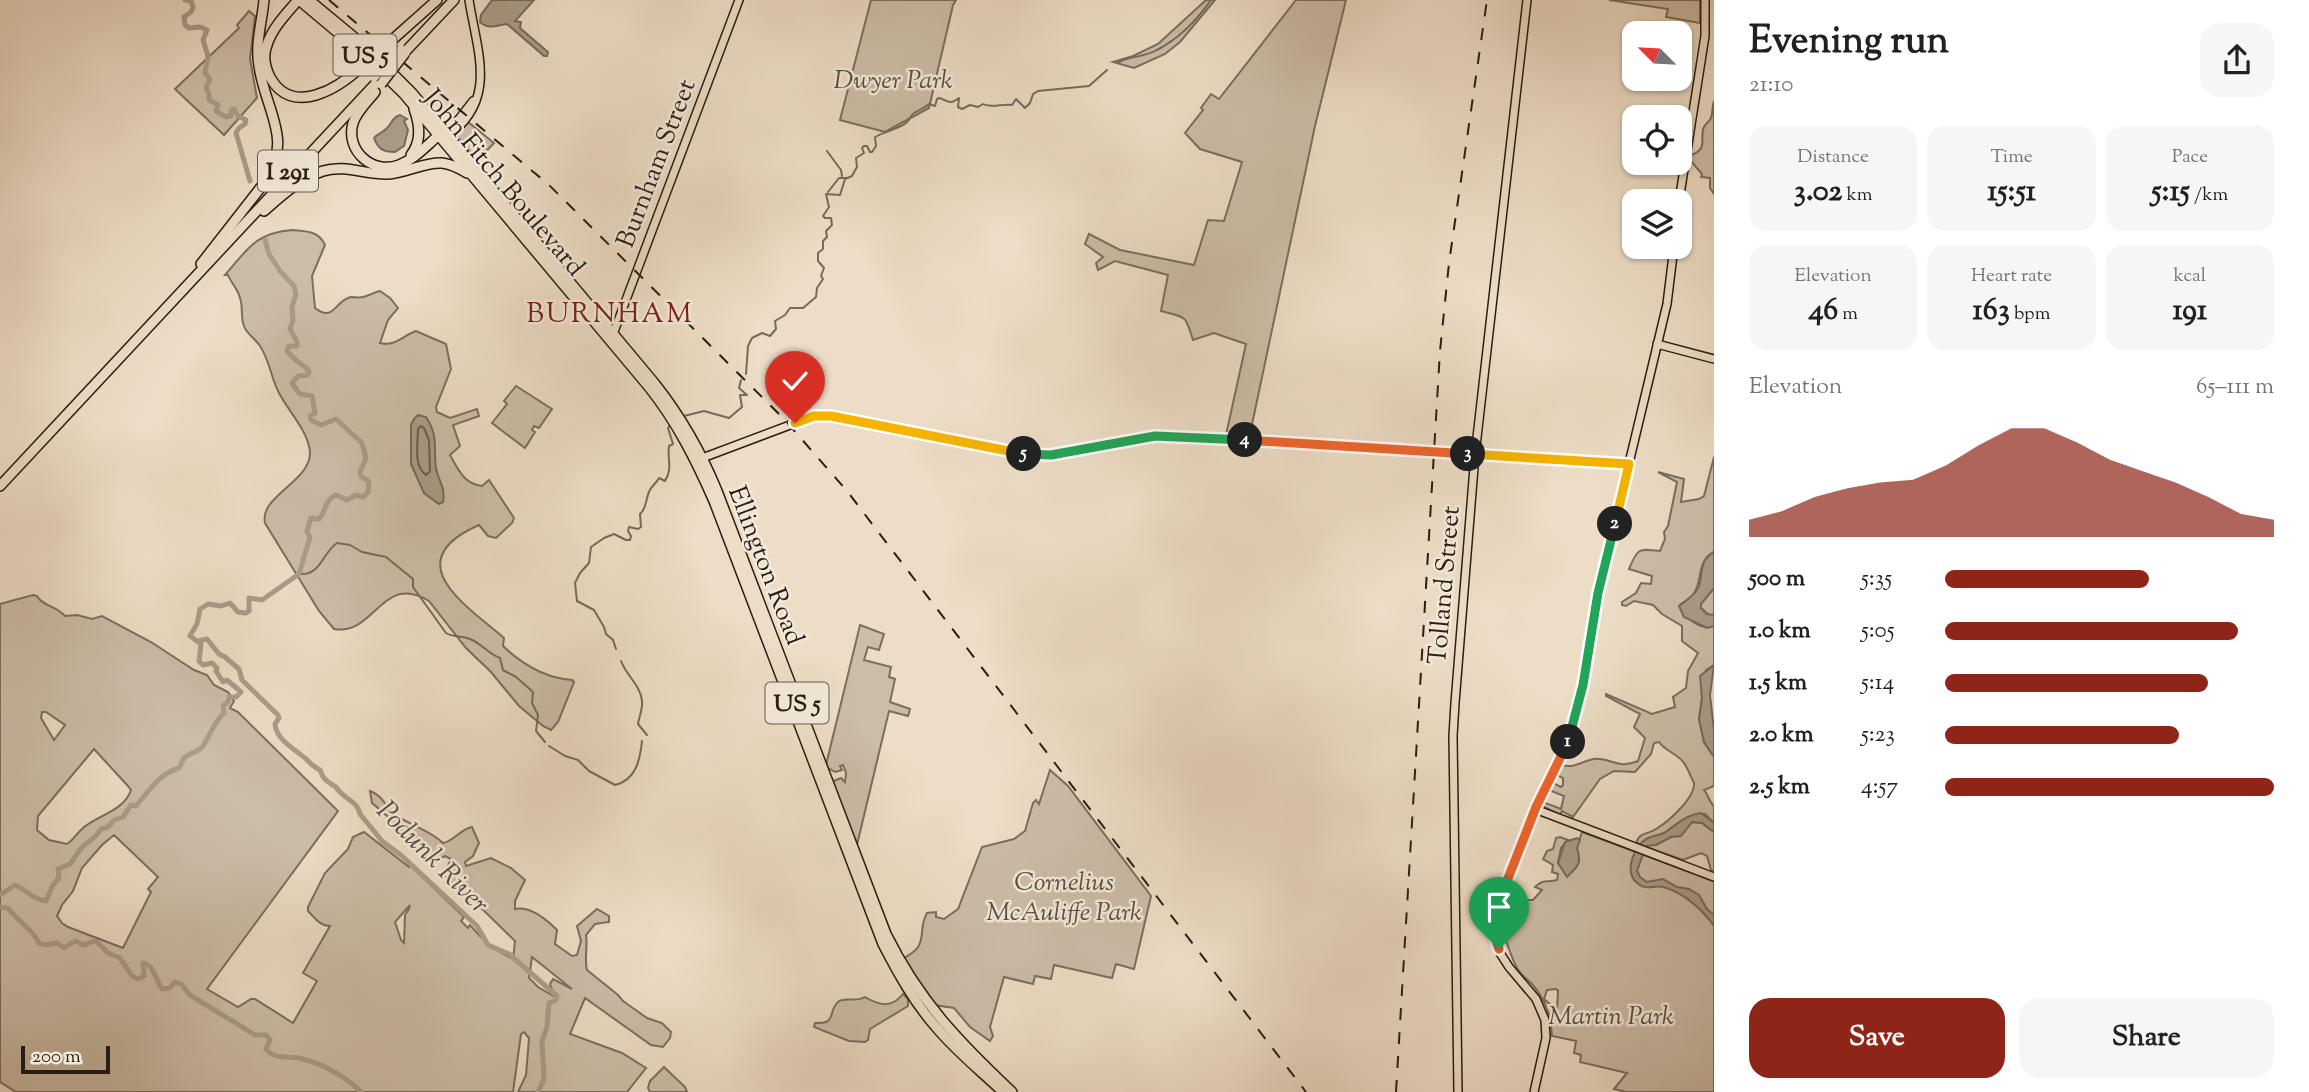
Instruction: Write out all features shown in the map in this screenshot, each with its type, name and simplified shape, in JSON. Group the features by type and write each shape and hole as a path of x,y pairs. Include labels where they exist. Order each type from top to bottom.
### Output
{"highway":[{"path":"201,264 265,183 276,160 278,134 259,67 264,0"},
{"path":"258,53 265,34 292,0"},
{"path":"298,0 274,30 266,47 266,68 276,85 292,95 314,96 335,88 437,0"},
{"name":"John Fitch Boulevard","path":"298,0 366,56 443,135 475,178 499,202"},
{"name":"John Fitch Boulevard","path":"309,0 387,67 612,338"},
{"path":"443,135 415,162 394,170 375,166 364,160 352,138 352,127 378,81 446,0"},
{"path":"404,51 454,0"},
{"name":"I 291","path":"114,360 223,248 378,81"},
{"name":"I 291","path":"0,486 201,264 378,81"},
{"path":"394,170 418,143 419,125 410,101"},
{"path":"223,248 289,189 316,174 340,168 379,174 444,163 475,178"},
{"name":"Ellington Road","path":"612,338 700,460 808,741 869,912 889,948"},
{"name":"I 291","path":"0,479 104,372"},
{"name":"US 5","path":"889,948 953,1035 1012,1092"},
{"name":"US 5","path":"889,948 920,1008 958,1050 1003,1092"}],"main road":[{"path":"443,135 469,116 478,95 481,69 470,0"},
{"name":"Burnham Street","path":"612,338 739,0"},
{"name":"Tolland Street","path":"1458,1092 1453,736 1475,455 1527,0"},
{"path":"1681,189 1704,41 1705,0"},
{"path":"1534,1092 1546,1038 1545,1020 1536,999 1500,953 1494,924 1498,903 1535,809 1568,740 1581,698 1598,593 1667,304 1673,259"},
{"path":"1657,344 1714,359"},
{"path":"700,460 806,419 822,416 1023,454 1051,455 1141,437 1169,435 1629,464"},
{"path":"1535,809 1714,877"}],"green space":[{"name":"Dwyer Park","path":"871,0 956,0 929,108 885,132 840,120"},
{"path":"1206,0 1215,0 1180,42 1165,54 1134,68 1113,62 1158,44"},
{"path":"1296,0 1346,0 1315,126 1250,434 1226,435 1246,344 1214,333 1193,340 1184,318 1161,311 1168,275 1115,261 1098,270 1096,263 1103,257 1085,244 1089,234 1120,250 1194,265 1208,220 1224,221 1242,162 1200,149 1185,133 1203,110 1201,108 1211,94 1219,99"},
{"path":"1609,0 1700,0 1700,23 1666,17 1668,9"},
{"path":"249,11 255,16 250,59 257,98 224,135 175,89 239,28 237,25"},
{"path":"1714,101 1714,194 1710,188 1710,178 1701,177 1702,174 1692,162 1692,155 1700,150 1703,131 1711,118"},
{"path":"468,122 494,143 477,161 456,135"},
{"path":"292,230 316,234 325,245 312,276 315,308 321,312 331,312 346,299 380,291 398,308 388,320 380,343 394,342 416,331 446,344 451,369 436,407 437,412 450,418 477,409 479,416 453,425 460,446 450,455 462,475 471,482 482,486 489,480 514,518 496,538 488,536 479,525 455,539 443,553 440,568 457,597 504,638 503,646 511,653 535,669 574,682 558,722 551,730 519,706 491,672 466,648 429,601 413,594 400,594 389,599 360,624 348,629 334,629 319,611 265,523 265,513 270,505 308,463 309,445 278,391 263,351 244,326 239,295 228,275 225,275 260,239"},
{"path":"516,386 552,409 539,428 534,426 532,430 535,432 525,448 492,423 507,404 504,401"},
{"path":"1714,457 1714,552 1703,563 1695,592 1680,608 1699,625 1714,626 1714,665 1706,670 1699,719 1704,742 1714,757 1714,786 1704,790 1714,806 1714,823 1705,814 1693,815 1641,844 1636,843 1640,837 1674,815 1693,789 1694,783 1684,763 1659,742 1654,743 1651,754 1635,772 1614,771 1600,779 1573,817 1562,811 1560,815 1542,806 1543,802 1561,809 1564,796 1549,790 1553,783 1561,787 1563,785 1563,778 1557,775 1562,765 1574,765 1594,759 1620,764 1638,761 1645,738 1634,727 1640,714 1606,694 1652,714 1675,707 1673,697 1686,688 1688,671 1698,653 1682,641 1682,626 1653,605 1634,601 1626,606 1622,605 1622,602 1636,593 1641,583 1651,584 1652,576 1629,569 1637,553 1643,550 1660,551 1665,539 1664,532 1668,526 1677,482 1658,472 1684,479 1681,502 1699,499 1704,496"},
{"path":"1714,588 1714,615 1710,616 1701,608 1701,604"},
{"path":"33,595 65,616 77,615 92,619 102,616 207,675 214,685 228,692 234,701 230,708 238,712 338,811 207,989 238,1007 255,999 293,1023 317,981 303,973 330,926 318,921 308,911 308,907 325,873 348,849 353,837 364,832 409,867 410,865 464,917 461,921 468,928 470,925 489,946 513,959 515,941 473,900 450,886 444,875 451,859 445,856 433,862 406,841 387,816 372,803 370,791 378,795 395,814 443,843 472,827 479,843 473,856 465,862 466,866 491,858 511,868 525,880 515,901 515,909 532,912 548,922 557,930 555,944 572,956 577,955 581,941 577,926 597,909 609,916 609,922 595,924 586,935 587,970 647,1018 662,1023 671,1032 670,1038 663,1047 651,1045 585,998 570,1034 622,1053 646,1068 627,1092 518,1092 526,1075 529,1038 524,1032 521,1034 513,1092 16,1092 0,1082 0,604","holes":["42,712 46,712 65,725 54,740 41,718","94,749 131,790 123,803 89,823 67,844 49,840 37,830 38,816","114,835 158,877 148,889 151,892 123,948 68,927 57,916 73,891 82,868","410,905 405,915 404,943 395,922","532,957 572,989 553,979 550,984 555,997 529,978"]},
{"path":"860,625 884,634 879,650 868,647 864,660 891,667 889,677 895,679 890,702 910,709 908,716 889,711 856,849 831,782 841,778 845,782 846,773 843,765 840,766 842,770 835,772 826,765"},
{"name":"Cornelius McAuliffe Park","path":"1050,770 1068,786 1151,896 1134,969 1116,964 1112,978 1054,965 1051,979 1035,976 1033,984 1004,977 990,1027 993,1036 990,1041 970,1027 954,1008 934,1005 904,962 904,958 920,943 927,913 936,912 936,917 944,919 958,909 982,847 1014,839 1025,831 1033,803 1036,800 1039,804"},
{"path":"1692,822 1702,823 1714,832 1714,871 1711,870 1707,856 1701,853 1683,860 1646,847 1682,833"},
{"name":"Martin Park","path":"1582,832 1714,881 1714,1092 1626,1092 1614,1089 1627,1073 1580,1062 1581,1055 1574,1053 1576,1041 1552,1036 1544,1002 1517,968 1500,923 1511,924 1520,908 1515,904 1533,900 1542,890 1535,887 1538,884 1557,880 1558,874 1552,872 1553,865 1543,859 1547,851 1553,849 1556,838 1568,840 1561,848 1558,863 1573,858","holes":["1547,990 1558,991 1557,1010 1544,999"]},
{"path":"903,994 908,999 908,1006 870,1029 865,1042 849,1041 814,1027 815,1023 827,1022 841,1000 865,997 886,1004 895,1002"},
{"path":"664,1067 687,1092 650,1092 650,1081"}],"water":[{"path":"492,0 534,0 515,21 521,22 520,28 548,52 547,56 507,24 490,26 480,22 481,15"},
{"path":"400,115 407,119 404,121 408,130 404,146 395,152 384,150 374,138"},
{"path":"418,415 426,417 434,436 436,468 443,492 443,502 439,504 424,493 411,464 411,425"},
{"path":"1714,552 1714,588 1701,604 1707,614 1714,615 1714,626 1707,628 1684,617 1679,606 1698,589 1704,563"},
{"path":"1714,665 1710,695 1714,757 1704,742 1699,719 1702,699 1700,676"},
{"path":"1701,813 1714,823 1714,832 1702,823 1692,822 1681,836 1646,846 1637,871 1647,882 1663,879 1699,895 1714,915 1714,926 1685,897 1663,887 1640,885 1631,872 1632,858 1643,841"},
{"path":"1577,838 1580,840 1577,848 1579,861 1567,877 1558,863 1565,842"}],"waterway":[{"name":"Podunk River","path":"185,0 191,1 193,7 184,17 185,25 207,30 203,40 208,56 205,73 210,79 206,88 209,100 218,105 216,111 226,117 231,116 231,110 234,109 238,116 246,120 236,133 250,181"},
{"path":"1119,62 1165,46 1187,28 1211,0"},
{"path":"746,374 748,346 752,338 762,333 770,336 776,329 775,321 790,308 803,308 816,297 824,268 818,261 818,253 823,249 826,231 832,225 831,218 823,216 829,207 826,194 840,195 845,179 852,176 857,167 856,158 864,153 864,146 872,152 876,146 875,137 904,124 913,114 929,104 935,106 939,98 950,102 959,98 958,107 962,109 970,105 1012,105 1016,99 1025,108 1033,94 1038,91 1089,86 1107,70"},
{"path":"827,151 841,170 842,176"},
{"path":"828,192 839,178 846,178"},
{"name":"Podunk River","path":"0,895 15,885 37,899 46,901 59,878 58,869 70,864 81,848 101,829 123,817 131,805 136,806 160,779 179,768 184,758 201,748 224,713 223,706 229,697 236,697 241,692 227,680 223,682 212,663 203,665 199,661 201,644 190,636 197,624 200,609 208,604 221,606 230,603 238,612 249,611 249,598 262,600 299,574 310,537 307,532 311,518 319,519 329,500 336,495 347,500 356,495 363,497 368,492 369,482 360,472 366,458 362,443 336,419 321,425 311,420 310,416 315,413 312,396 300,394 292,383 298,376 308,375 309,371 287,350 289,346 297,346 290,329 296,294 294,286 269,254 265,240"},
{"path":"684,416 704,411 729,418 742,407 740,395 747,395 739,388 741,380"},
{"path":"616,649 594,610 577,601 575,583 589,563 591,547 614,534 630,540 629,527 641,527 640,514 650,490 659,478 665,481 669,472 669,446 673,444 668,428 670,425"},
{"path":"299,574 306,574 317,568 337,543 386,557 413,579 413,587 446,633 474,641 500,658 503,670 532,691 532,703 538,715 536,731 545,742"},
{"name":"Podunk River","path":"198,641 207,639 219,654 239,669 242,680 278,715 275,724 281,738 320,770 326,780 356,806 382,841 402,856 477,926 488,945 509,954 557,996 556,1000 549,1003 547,1027 542,1041 544,1079 538,1092"},
{"path":"621,661 641,696 642,707 638,724 647,735"},
{"path":"549,746 578,760 589,771 615,785 628,779 636,768 642,741"},
{"name":"Podunk River","path":"0,907 8,908 39,943 57,943 64,948 75,941 84,945 97,942 108,953 120,958 132,976 138,979 144,976 143,963 147,964 162,989 170,988 175,982 181,984 190,995 255,1035 266,1035 270,1040 266,1049 270,1053 318,1064 342,1076 361,1092"}],"railway":[{"path":"329,0 549,185 784,419 847,491 1306,1092"},
{"path":"1396,1092 1440,351 1449,263 1487,0"}],"district":[{"name":"BURNHAM","path":"610,312"}],"route":[{"path":"795,423 814,416 831,416 1023,454 1051,455 1141,437 1169,435 1500,458 1629,464 1598,593 1581,698 1568,740 1536,807 1496,909 1494,934 1499,949"}]}
